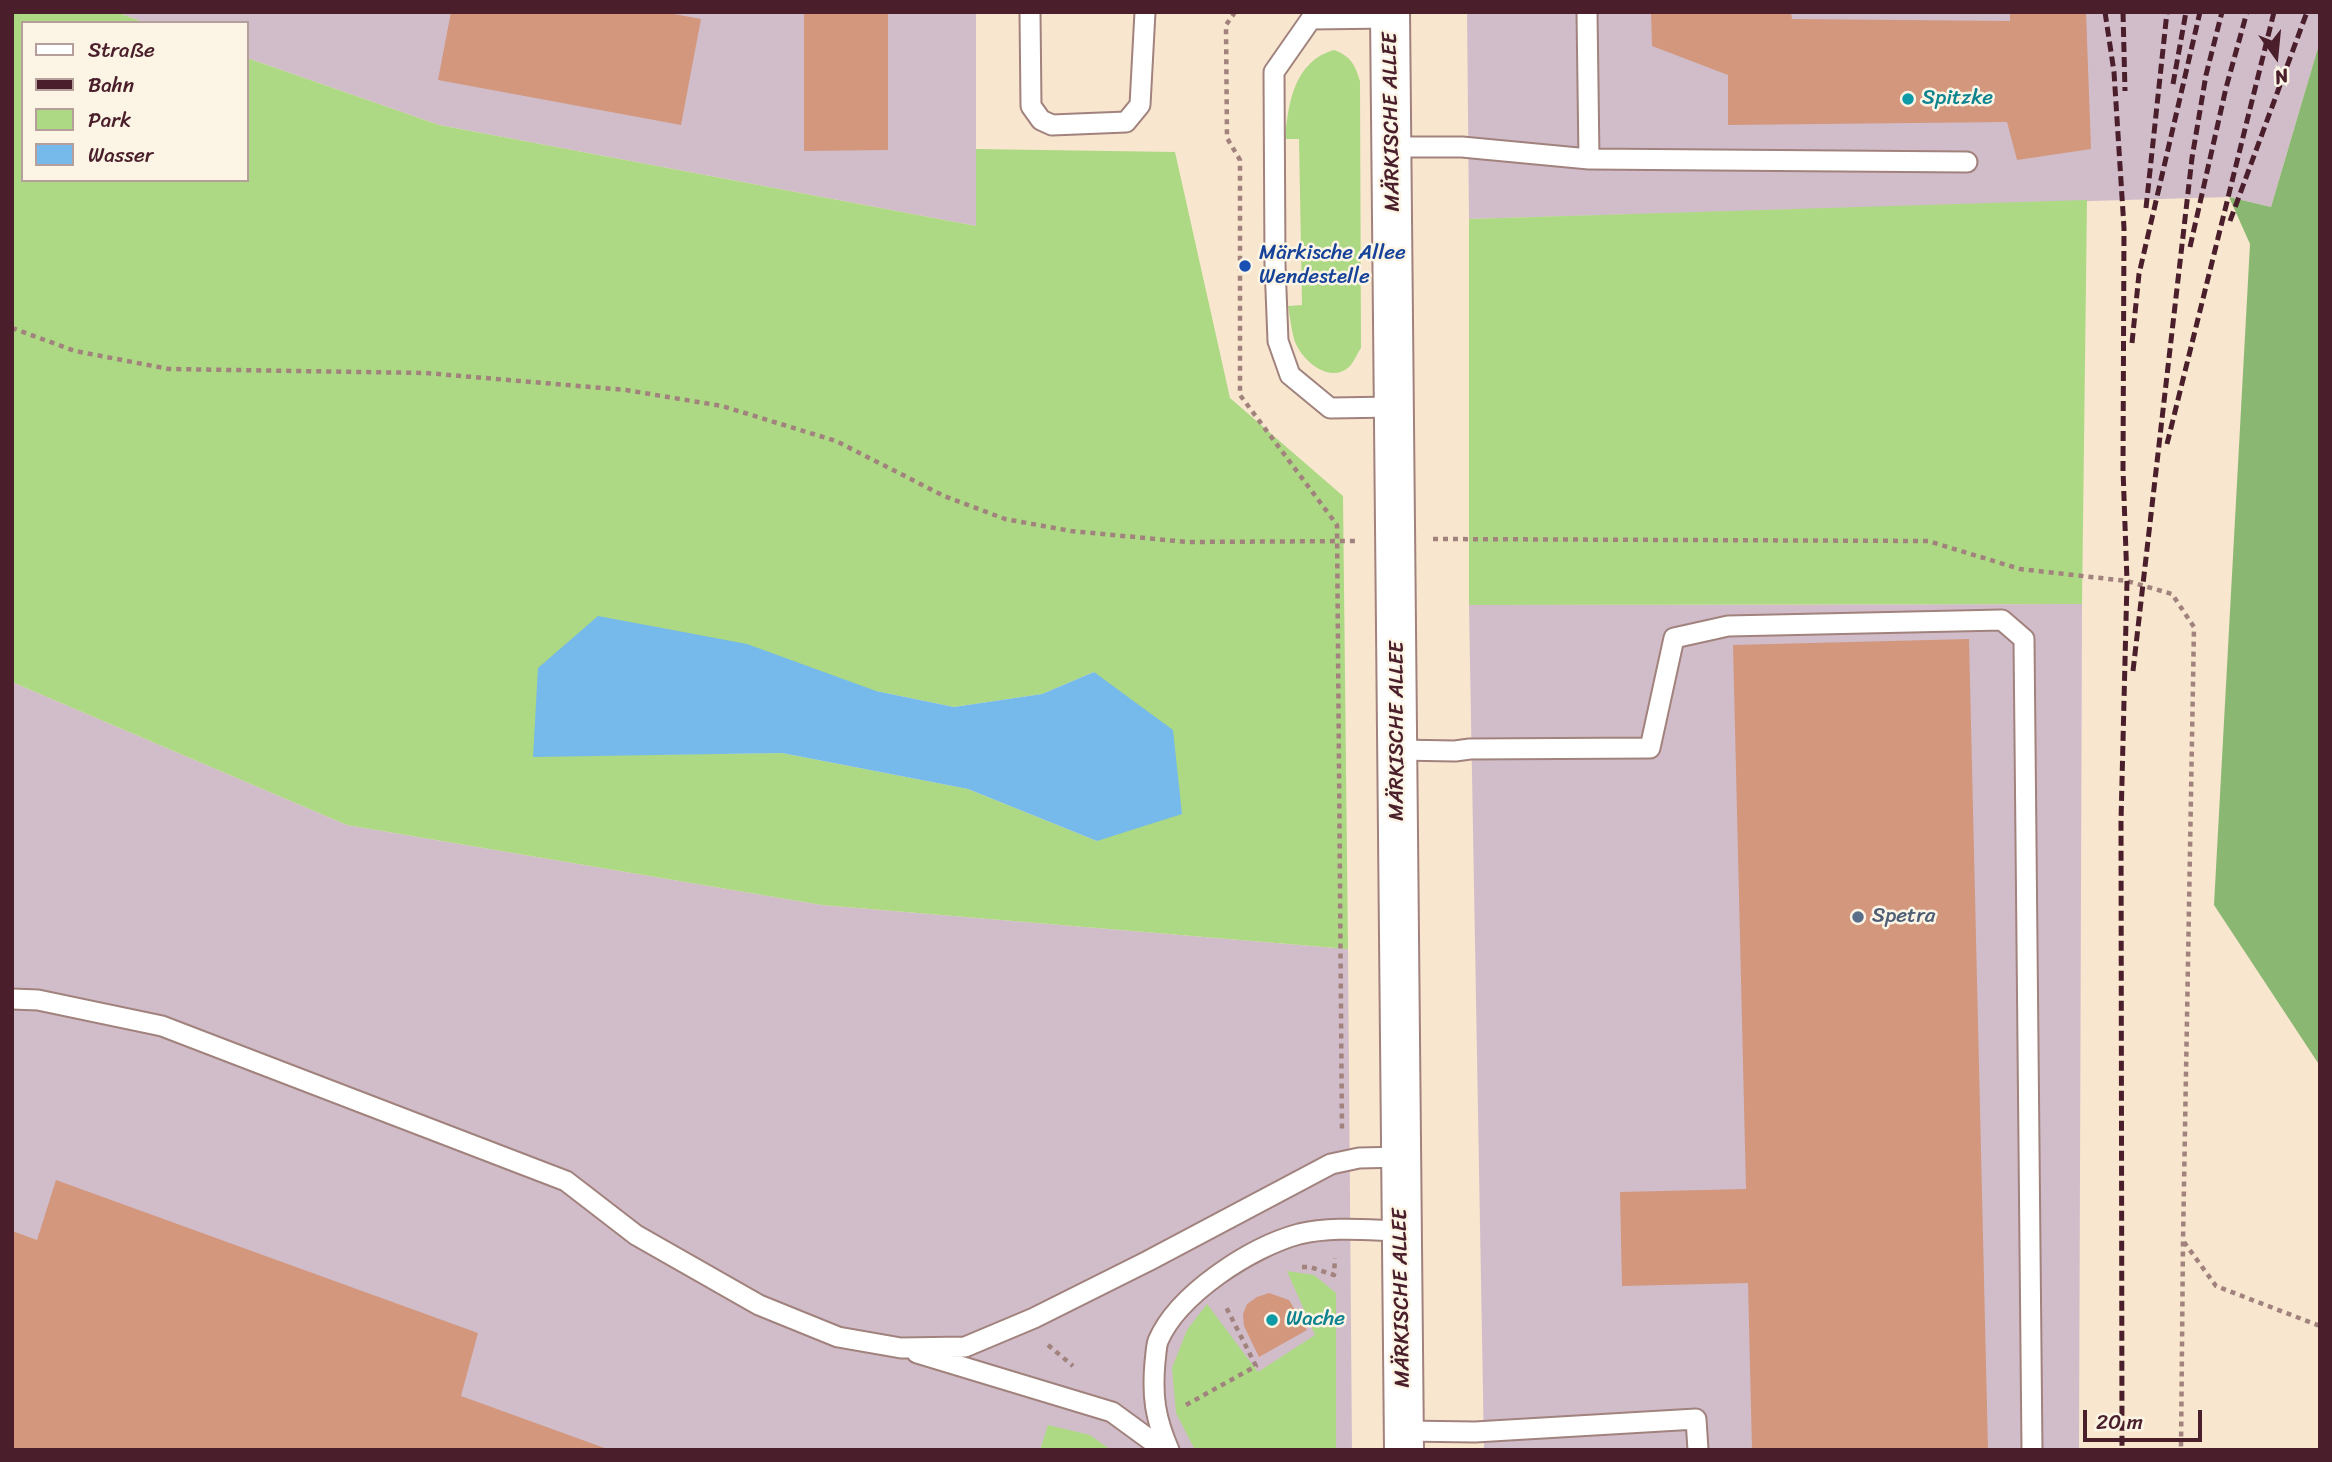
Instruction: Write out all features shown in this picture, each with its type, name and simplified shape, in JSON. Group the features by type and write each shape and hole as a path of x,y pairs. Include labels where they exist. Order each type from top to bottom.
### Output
{"street":[{"name":"MÄRKISCHE ALLEE","path":"1390,15 1404,1441"}],"lane":[{"path":"1030,12 1031,106 1041,120 1052,125 1126,122 1140,105 1145,12"},
{"path":"1587,12 1589,159"},
{"path":"1390,15 1311,19 1274,72 1275,251 1278,341 1290,375 1330,408 1395,407"},
{"path":"1392,147 1462,147 1589,159 1967,162"},
{"path":"1398,750 1650,748 1674,638 1728,626 2002,620 2024,639 2032,1450"},
{"path":"12,999 38,1000 162,1026 566,1181 636,1235 759,1305 838,1337 901,1348 1112,1412 1166,1450"},
{"path":"901,1348 965,1347 1034,1318 1320,1170 1359,1158 1402,1157"},
{"path":"1166,1450 1157,1423 1152,1389 1157,1342 1186,1300 1241,1259 1300,1234 1338,1230 1401,1231"},
{"path":"1404,1441 1475,1432 1696,1419 1698,1450"}],"path":[{"path":"1235,12 1226,25 1227,138 1240,160 1240,395 1337,525 1341,1162"},
{"path":"12,328 75,351 169,369 426,373 626,390 722,406 835,441 944,496 1005,519 1070,531 1187,542 1478,538 1928,541 2020,569 2127,581 2172,594 2194,626 2182,1450"},
{"path":"1334,1275 1338,1230"},
{"path":"2183,1241 2216,1286 2320,1326"}],"shaded area":[{"path":"116,12 976,12 976,226 439,125 248,58 248,21 141,21"},
{"name":"Spitzke","path":"1467,12 2320,12 2320,41 2271,207 2229,197 1469,219"},
{"path":"2082,604 2079,1450 1484,1450 1469,605"},
{"path":"12,682 347,825 822,905 1348,949 1352,1450 12,1450"}],"green space":[{"path":"12,12 116,12 141,21 21,21 21,182 248,182 248,58 439,125 976,226 976,149 1175,152 1230,398 1343,496 1348,949 822,905 347,825 12,682","holes":["1094,672 1097,841 968,789 782,753 533,756 876,691 954,707 1042,694"]},
{"path":"2320,41 2320,1066 2214,905 2250,244 2229,197 2271,207"},
{"path":"1334,50 1352,62 1360,81 1361,348 1349,367 1333,373 1316,367 1302,354 1292,331 1288,306 1302,305 1299,139 1285,139 1291,98 1302,74 1310,64"},
{"path":"2087,200 2082,604 1469,605 1469,219"},
{"path":"1287,1271 1314,1275 1336,1293 1336,1450 1195,1450 1176,1413 1172,1368 1187,1330 1207,1304 1258,1372 1315,1335"},
{"path":"1048,1425 1090,1435 1111,1450 1040,1450"}],"water":[{"path":"598,616 747,644 876,691 954,707 1042,694 1094,672 1173,730 1182,814 1097,841 968,789 782,753 533,757 538,668"}],"building":[{"path":"451,12 663,12 701,19 681,125 438,80"},
{"path":"804,12 888,12 888,150 804,151"},
{"name":"Spitzke","path":"1651,12 1791,12 1792,19 2010,21 2010,12 2086,12 2091,149 2017,160 2007,122 1728,125 1728,75 1652,46"},
{"name":"Spetra","path":"1969,639 1988,1450 1752,1450 1748,1283 1622,1286 1620,1192 1746,1189 1733,645"},
{"path":"56,1180 478,1333 461,1396 610,1450 12,1450 12,1231 37,1240"},
{"name":"Wache","path":"1269,1293 1289,1300 1307,1330 1259,1357 1244,1326 1243,1314 1247,1304"}],"railway":[{"path":"2105,12 2114,72 2124,228 2123,469 2127,581 2121,821 2122,1450"},
{"path":"2123,12 2125,91"},
{"path":"2146,208 2167,12"},
{"path":"2173,84 2186,12"},
{"path":"2132,343 2139,274 2200,12"},
{"path":"2133,671 2192,158 2206,75 2222,12"},
{"path":"2190,247 2226,88 2247,12"},
{"path":"2167,444 2274,12"},
{"path":"2230,221 2307,12"}],"place":[{"name":"Spitzke","path":"1908,99"},
{"name":"Märkische Allee Wendestelle","path":"1245,266"},
{"name":"Spetra","path":"1858,917"},
{"name":"Wache","path":"1272,1320"}]}
